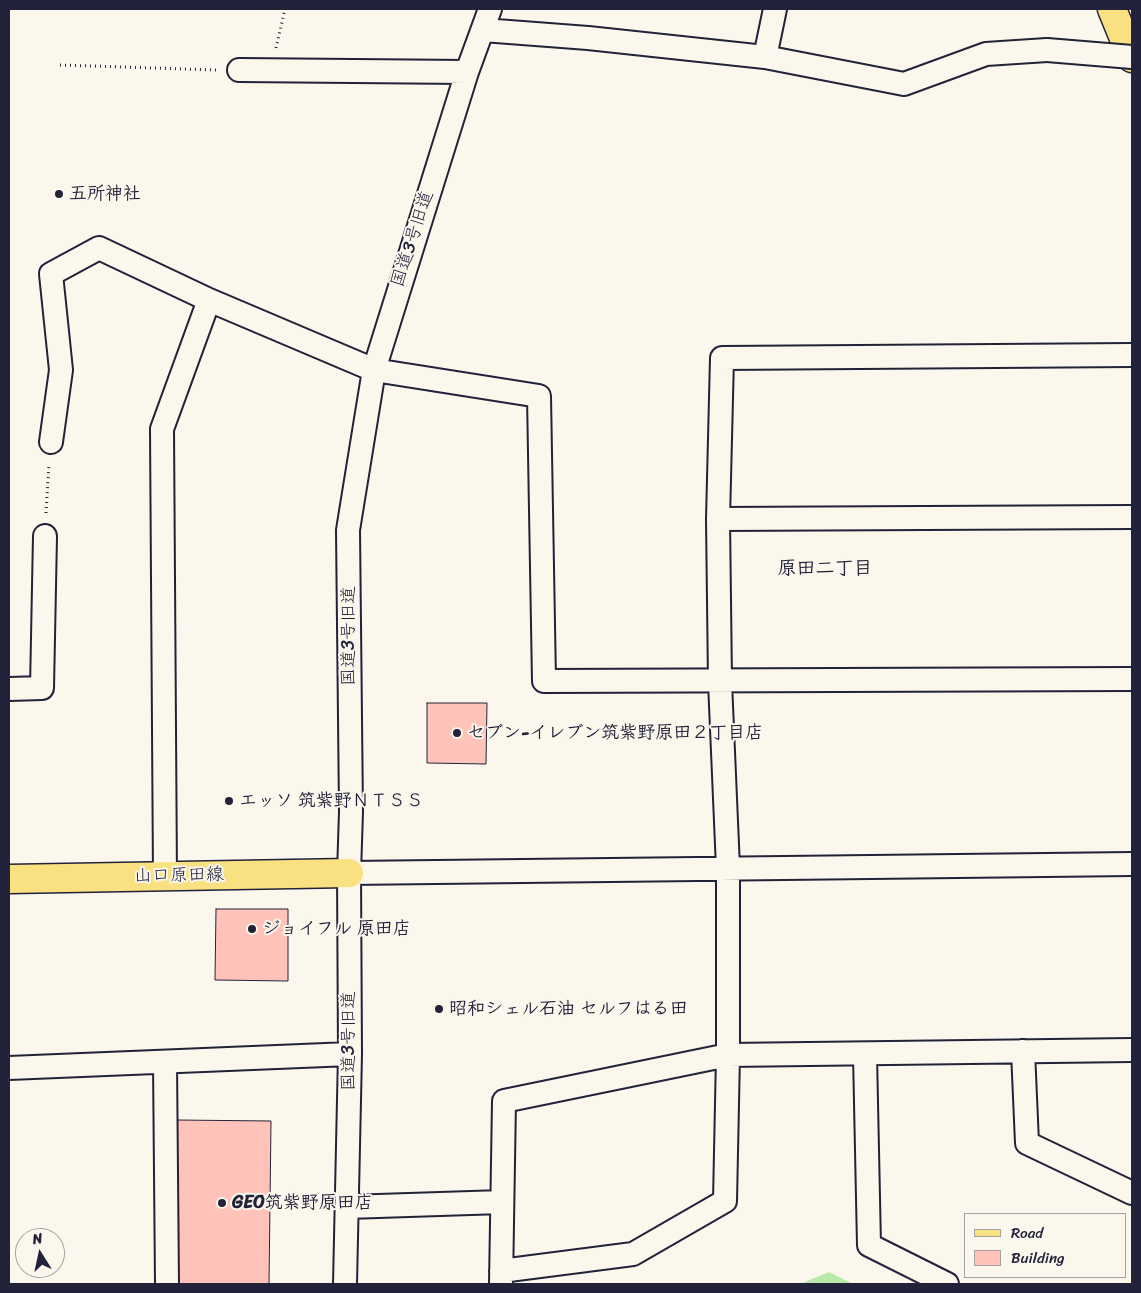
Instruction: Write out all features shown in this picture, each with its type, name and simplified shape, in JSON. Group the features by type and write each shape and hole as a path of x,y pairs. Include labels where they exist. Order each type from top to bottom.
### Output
{"main road":[{"path":"1112,9 1132,58"},
{"name":"山口原田線","path":"9,879 348,873"}],"street":[{"name":"国道3号旧道","path":"345,1284 350,1054 348,873 351,812 348,530 374,370 467,72 490,9"},
{"path":"765,57 775,9"},
{"path":"483,30 588,38 765,57 904,84 986,54 1047,50 1132,58"},
{"path":"239,70 467,72"},
{"path":"51,442 61,370 51,274 99,248 209,300 374,370 539,396 544,681 720,682 1132,679"},
{"path":"164,877 162,430 209,300"},
{"path":"1132,355 722,358 718,518 720,682 728,868 728,1055 726,1201 633,1254 501,1278 504,1101 728,1055 865,1055 1132,1050"},
{"path":"718,518 1132,517"},
{"path":"9,689 42,688 45,536"},
{"path":"348,873 1132,864"},
{"path":"1022,1051 1028,1143 1132,1194"},
{"path":"9,1068 350,1054"},
{"path":"865,1055 869,1245 947,1284"},
{"path":"165,1062 167,1284"},
{"path":"347,1207 502,1202"}],"path":[{"path":"272,71 285,9"},
{"path":"60,65 239,70"},
{"path":"45,536 51,442"}],"green space":[{"path":"829,1272 853,1284 800,1284"}],"building":[{"name":"セブン-イレブン筑紫野原田２丁目店","path":"427,703 487,703 486,764 427,763"},
{"name":"ジョイフル 原田店","path":"216,909 288,909 288,981 215,980"},
{"name":"GEO筑紫野原田店","path":"176,1120 271,1121 269,1284 173,1284"}],"place":[{"name":"五所神社","path":"59,194"},
{"name":"セブン-イレブン筑紫野原田２丁目店","path":"457,733"},
{"name":"エッソ 筑紫野ＮＴＳＳ","path":"229,801"},
{"name":"ジョイフル 原田店","path":"252,929"},
{"name":"昭和シェル石油 セルフはる田","path":"439,1009"},
{"name":"GEO筑紫野原田店","path":"222,1203"}],"district":[{"name":"原田二丁目","path":"825,569"}]}
